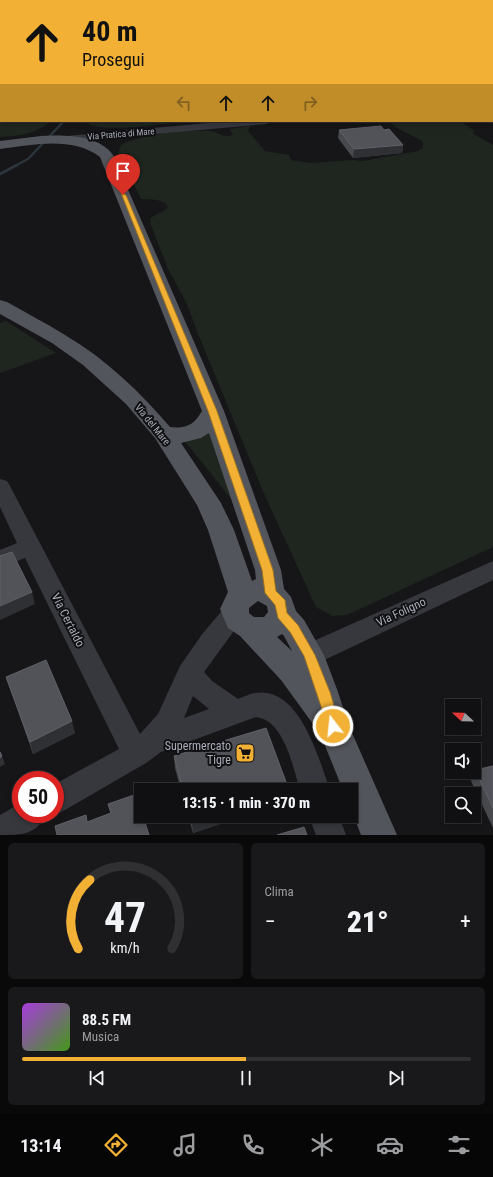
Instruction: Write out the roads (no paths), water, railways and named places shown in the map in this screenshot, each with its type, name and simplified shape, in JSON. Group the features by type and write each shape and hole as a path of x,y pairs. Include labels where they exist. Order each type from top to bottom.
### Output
{"main road":[{"name":"Via Pratica di Mare","path":"0,145 56,140"},
{"path":"56,140 90,144 99,148 106,155 213,411 268,570 276,604 273,626 266,629 243,612"},
{"name":"Via del Mare","path":"3,308 59,339 90,361 134,400 164,433 209,504 221,530 243,612"},
{"path":"164,433 178,436 192,434 202,428 213,411"},
{"path":"243,612 257,590 276,604 294,628 309,655 323,692 333,726 379,835"},
{"path":"243,612 292,671 333,726"}],"street":[{"name":"Via Pratica di Mare","path":"56,140 255,122"},
{"path":"106,155 106,150 114,141 142,132"},
{"name":"Via Certaldo","path":"0,486 30,547 144,748"},
{"path":"0,559 30,547"},
{"name":"Via Foligno","path":"309,655 493,570"},
{"path":"144,748 168,722 189,674 212,640 243,612"},
{"path":"189,674 203,689 234,712"},
{"path":"64,795 144,748 234,712 264,704 274,708 290,725 311,783"},
{"path":"0,832 16,823"},
{"path":"327,823 331,835"}],"waterway":[{"path":"15,166 28,159 63,122"},
{"path":"0,174 17,165"}],"place":[{"name":"Supermercato Tigre","path":"245,753"}]}
